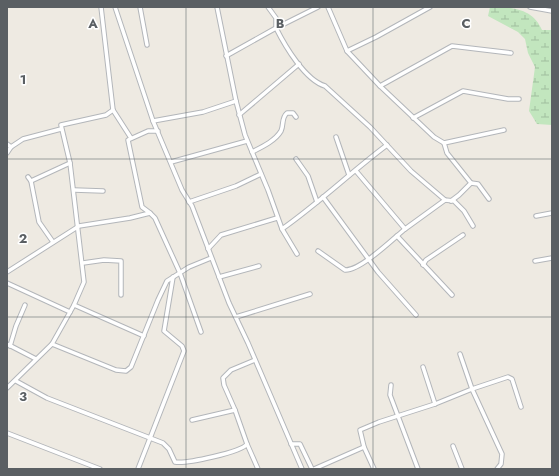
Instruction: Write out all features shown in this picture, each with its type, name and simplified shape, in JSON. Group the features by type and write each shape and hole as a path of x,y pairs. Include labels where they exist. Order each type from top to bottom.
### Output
{"street":[{"path":"101,7 113,110 130,138 128,143 142,207 150,212 155,218 180,273 201,332"},
{"path":"115,7 153,121 189,202 219,278 302,469"},
{"path":"140,7 147,45"},
{"path":"217,7 239,115 247,141 277,218 297,254"},
{"path":"268,7 276,18 276,28 299,64 318,84 325,86 354,112 411,170 445,200 454,201 464,211 473,226"},
{"path":"226,56 276,28 318,7"},
{"path":"328,7 347,51 380,86 434,137 444,143 447,153 471,183 478,184 489,199"},
{"path":"347,51 376,37 430,7"},
{"path":"530,7 552,11"},
{"path":"380,86 452,46 511,53"},
{"path":"239,115 299,64"},
{"path":"414,118 463,91 508,99 519,99"},
{"path":"153,121 203,112 236,101"},
{"path":"7,388 16,381 52,344 74,305 84,282 74,190 70,163 61,129 62,124 106,115 113,110"},
{"path":"252,152 272,140 282,130 283,119 287,113 293,112 296,117"},
{"path":"7,153 9,146 23,139 61,129"},
{"path":"130,138 148,131 158,130"},
{"path":"444,143 504,130"},
{"path":"336,137 349,175"},
{"path":"171,162 247,141"},
{"path":"282,228 317,202 387,145"},
{"path":"296,159 308,176 317,202"},
{"path":"31,181 70,163"},
{"path":"356,171 405,229"},
{"path":"189,202 236,186 261,174"},
{"path":"28,177 31,181 39,222 53,242"},
{"path":"450,201 459,195 471,183"},
{"path":"74,190 103,191"},
{"path":"323,197 368,259 416,315"},
{"path":"318,251 345,270 351,270 368,259 405,229 445,200"},
{"path":"7,272 79,226 130,218 150,212"},
{"path":"536,216 552,213"},
{"path":"208,250 221,235 277,218"},
{"path":"423,265 426,260 463,235"},
{"path":"397,236 452,295"},
{"path":"52,344 122,372 126,371 131,367 164,287 173,277 189,267 211,258"},
{"path":"535,261 552,258"},
{"path":"83,263 104,260 120,261 121,296"},
{"path":"219,278 259,266"},
{"path":"138,469 184,351 182,346 164,331 173,277"},
{"path":"7,283 70,312"},
{"path":"236,317 310,294"},
{"path":"25,305 8,345 36,359"},
{"path":"74,305 144,336"},
{"path":"460,354 472,389 502,454 501,464 497,469"},
{"path":"255,360 231,370 223,378 224,385 258,469"},
{"path":"423,367 435,404"},
{"path":"374,469 364,447 360,430 508,377 512,379 521,406"},
{"path":"16,381 47,398 113,423 167,446 175,462 179,463 229,452 245,447 247,444"},
{"path":"391,385 390,395 418,469"},
{"path":"192,420 235,410"},
{"path":"7,433 100,469"},
{"path":"291,444 296,443 303,448 313,469 364,447"},
{"path":"453,446 462,469"}],"green space":[{"path":"490,7 513,8 520,10 533,17 542,30 552,30 552,125 537,124 529,111 535,67 528,53 525,39 518,32 488,16"}]}
